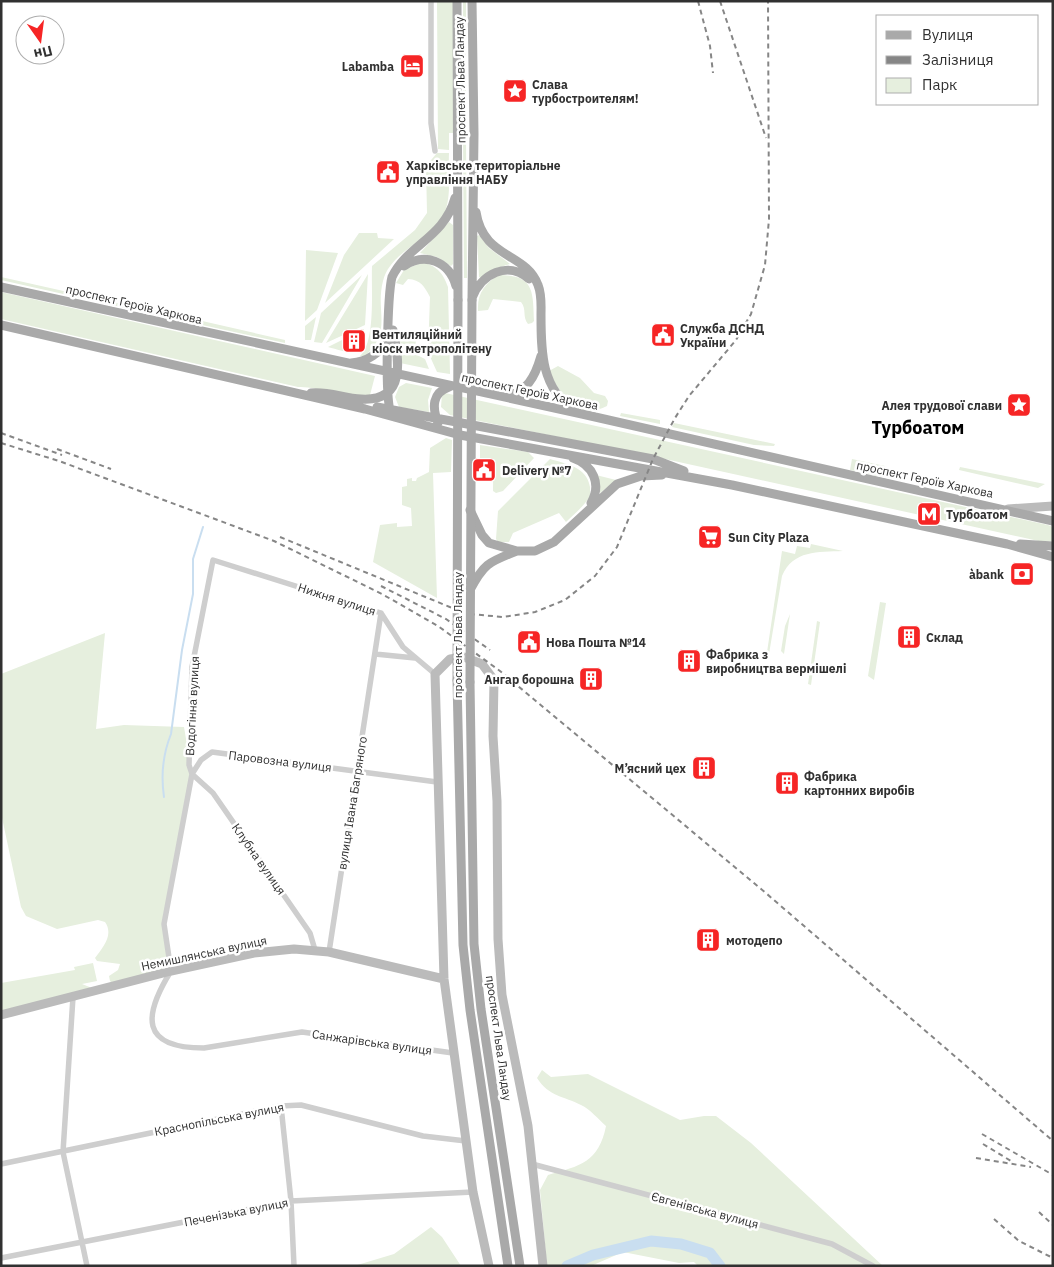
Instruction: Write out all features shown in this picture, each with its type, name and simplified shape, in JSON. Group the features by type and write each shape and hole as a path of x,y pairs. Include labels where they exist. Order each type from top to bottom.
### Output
{"main road":[{"name":"проспект Льва Ландау","path":"457,1 458,755 463,945 470,1010 508,1266"},
{"name":"проспект Льва Ландау","path":"472,1 470,753 474,944 481,1009 520,1266"},
{"path":"391,374 390,288 394,274 399,265 431,237 448,217 456,198 458,183"},
{"path":"473,184 478,222 484,237 494,248 532,274 538,284 541,299 541,356 547,377 556,392 568,406 582,414"},
{"path":"394,274 415,260 424,258 438,262 450,272 458,300"},
{"path":"472,300 475,292 485,279 495,272 506,269 516,270 526,276 535,285 541,299"},
{"name":"проспект Героїв Харкова","path":"1,287 450,387 582,414 1052,522"},
{"path":"458,287 472,287"},
{"path":"390,316 397,350 388,390 398,414"},
{"path":"1,325 300,394 398,414 435,413 448,420 653,459 698,478"},
{"path":"338,362 360,362 372,356 385,344 390,328"},
{"path":"497,396 516,394 528,385 536,373 541,356"},
{"path":"450,387 436,395 435,413 440,426 450,432"},
{"path":"300,394 320,393 363,399 388,390"},
{"path":"300,394 322,396 398,414 450,432 698,478 1008,544 1053,557"},
{"path":"540,448 578,460 588,466 595,479 596,489 587,510"},
{"path":"470,510 486,540 495,546 517,551 536,551 546,548 613,487 633,477 651,475 698,478"},
{"path":"1008,544 1052,546"},
{"path":"470,590 483,568 495,560 517,551"}],"street":[{"path":"430,1 431,123 435,151"},
{"path":"1004,510 1053,506"},
{"name":"Нижня вулиця","path":"213,560 381,613 403,647 436,674"},
{"name":"Водогінна вулиця","path":"171,971 164,924 192,774 188,765 192,667 213,560"},
{"name":"вулиця Івана Багряного","path":"329,952 381,613"},
{"path":"374,654 415,658"},
{"path":"488,1266 473,1192 444,979 437,782 436,674 450,659 464,657 482,664 494,680 493,736 498,939 502,995 528,1126 542,1264"},
{"name":"Паровозна вулиця","path":"192,774 201,760 212,752 437,782"},
{"name":"Клубна вулиця","path":"192,774 213,793 310,933 315,950"},
{"name":"Немишлянська вулиця","path":"1,1015 171,971 254,953 294,949 329,952 444,979"},
{"name":"Санжарівська вулиця","path":"171,971 160,988 152,1023 157,1036 176,1046 204,1048 302,1032 453,1053"},
{"path":"73,997 63,1152 87,1266"},
{"name":"Краснопільська вулиця","path":"1,1164 281,1106 301,1105 423,1136 466,1141"},
{"path":"281,1106 294,1266"},
{"name":"Євгенівська вулиця","path":"532,1164 832,1244 873,1266"},
{"name":"Печенізька вулиця","path":"1,1258 290,1201 473,1192"}],"green space":[{"path":"437,1 454,1 453,133 449,133 449,150 438,149"},
{"path":"463,1 466,1 466,132 463,132"},
{"path":"463,136 466,136 467,278 464,278"},
{"path":"437,153 449,153 449,192 444,214 430,232 402,254 387,271 381,292 381,329 373,347 365,356 360,356 365,349 371,327 372,266 415,230 427,213 426,166"},
{"path":"449,222 453,225 453,264 451,266 437,257 420,253"},
{"path":"359,233 377,233 378,238 394,239 325,303 344,255"},
{"path":"479,235 489,248 510,264 494,269 481,278 479,277 477,236"},
{"path":"306,250 338,253 317,310 305,321"},
{"path":"423,262 439,271 448,287 450,374 437,372 428,352 430,297 426,290 419,282 408,279 403,285 396,283 404,270"},
{"path":"368,274 365,325 326,343"},
{"path":"362,275 322,343 314,342 321,313"},
{"path":"498,275 519,278 529,286 533,301 534,321 532,323 528,324 526,321 524,307 521,302 493,299 488,310 478,311 480,294 489,282"},
{"path":"1,277 135,307 130,309 1,280"},
{"path":"1,292 375,376 370,395 352,396 298,387 1,319"},
{"path":"145,308 285,340 285,343 152,314"},
{"path":"316,317 311,340 305,340 305,326"},
{"path":"364,329 361,346 354,352 328,347"},
{"path":"408,333 416,341 408,349 400,341"},
{"path":"415,354 425,359 429,369 400,363 399,355"},
{"path":"558,366 580,378 594,393 605,396 608,401 607,406 587,411 571,403 549,371"},
{"path":"406,383 432,388 428,400 429,412 399,407 395,397 399,387"},
{"path":"445,393 1048,525 1053,527 1053,541 1043,542 656,457 450,415 441,407 442,394"},
{"path":"621,413 660,420 660,424 620,416"},
{"path":"674,423 775,444 774,446 754,445 672,427"},
{"path":"446,438 452,440 451,472 433,473 437,598 373,562 380,525 397,523 397,527 412,526 411,508 402,505 402,487 407,486 407,479 412,478 412,481 416,481 417,478 429,472 430,448"},
{"path":"480,445 528,452 534,458 503,491 496,493 493,491 491,469 485,463 480,462"},
{"path":"550,459 575,467 585,475 590,487 589,498 566,522 559,513 513,533 509,542 498,542 496,539 498,511"},
{"path":"852,459 885,466 882,477 850,470"},
{"path":"960,467 1045,484 1038,488 959,470"},
{"path":"596,475 616,480 600,493"},
{"path":"811,544 843,551 807,554 793,561 787,568 782,576 769,654 766,659 782,551 795,554 797,546 810,548"},
{"path":"880,602 886,603 874,680 868,676"},
{"path":"790,614 784,654 781,651 785,626"},
{"path":"817,621 820,622 811,685 808,684"},
{"path":"105,633 96,729 124,725 184,727 192,774 164,924 171,971 115,986 110,981 109,976 118,970 120,964 97,961 95,958 108,936 105,922 98,920 57,929 26,916 21,907 1,813 1,674"},
{"path":"93,963 97,981 82,984 92,988 1,1015 1,983 75,970 74,967"},
{"path":"542,1070 551,1077 588,1074 680,1120 716,1116 751,1143 883,1266 698,1266 694,1262 679,1263 623,1252 591,1266 547,1266 540,1190 548,1175 579,1165 593,1155 603,1138 606,1126 584,1107 547,1089 537,1078"},
{"path":"431,1227 442,1237 461,1266 354,1266 394,1254"}],"waterway":[{"path":"164,797 163,766 171,734 182,650 193,594 193,559 203,527"},
{"path":"567,1266 593,1255 651,1241 681,1244 710,1253 720,1266"}],"railway":[{"path":"698,1 710,46 713,73"},
{"path":"720,1 766,138"},
{"path":"470,614 503,617 535,612 565,600 595,576 617,547 653,459 675,418 689,396 736,340 751,314 765,265 769,219 768,1"},
{"path":"1,433 62,455"},
{"path":"1,443 59,461 274,541 382,594 438,626 500,671 767,894 1053,1141"},
{"path":"57,449 111,469"},
{"path":"280,537 457,610"},
{"path":"381,586 446,619 490,650"},
{"path":"982,1134 1053,1175"},
{"path":"983,1144 1011,1161"},
{"path":"976,1158 1031,1167"},
{"path":"1039,1212 1053,1225"},
{"path":"994,1219 1019,1241 1053,1258"}],"place":[{"name":"Labamba","path":"412,66"},
{"name":"Слава турбостроителям!","path":"515,91"},
{"name":"Харківське територіальне управління НАБУ","path":"388,172"},
{"name":"Служба ДСНД України","path":"663,335"},
{"name":"Вентиляційний кіоск метрополітену","path":"354,341"},
{"name":"Алея трудової слави","path":"1019,405"},
{"name":"Delivery №7","path":"484,470"},
{"name":"Турбоатом","path":"929,514"},
{"name":"Sun City Plaza","path":"710,537"},
{"name":"àbank","path":"1022,574"},
{"name":"Склад","path":"909,637"},
{"name":"Нова Пошта №14","path":"529,642"},
{"name":"Фабрика з виробництва вермішелі","path":"689,661"},
{"name":"Ангар борошна","path":"591,679"},
{"name":"М’ясний цех","path":"704,768"},
{"name":"Фабрика картонних виробів","path":"787,783"},
{"name":"мотодепо","path":"708,940"}],"district":[{"name":"Турбоатом","path":"918,427"}]}
